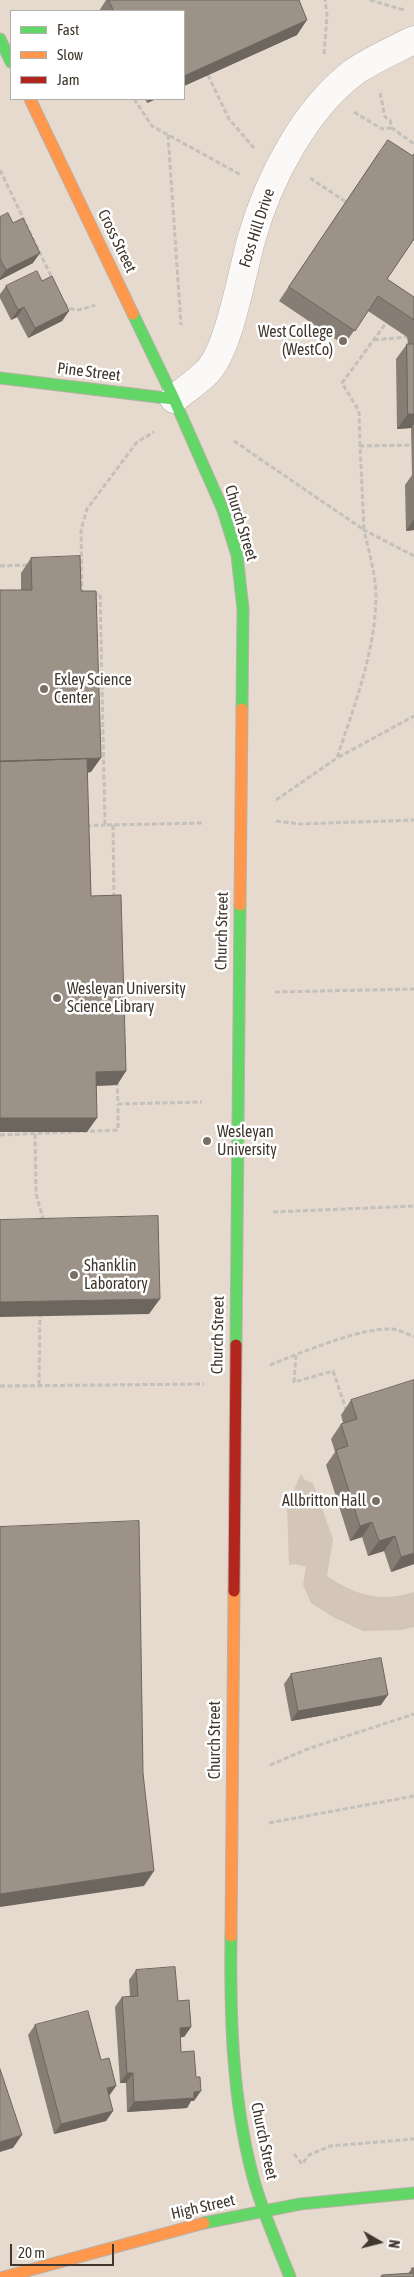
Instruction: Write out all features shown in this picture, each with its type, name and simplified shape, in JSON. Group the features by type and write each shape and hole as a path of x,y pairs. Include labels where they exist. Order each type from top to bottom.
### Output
{"street":[{"path":"0,39 10,60"},
{"name":"Foss Hill Drive","path":"174,398 208,372 228,331 261,208 273,179 301,133 337,87 354,73 368,63 414,40"},
{"name":"Cross Street","path":"30,100 174,398"},
{"name":"Pine Street","path":"0,378 174,398"},
{"name":"Church Street","path":"174,398 223,510 237,555 242,608 230,1989 233,2051 250,2165 264,2210 290,2277"},
{"name":"High Street","path":"4,2277 168,2231 264,2210 345,2198 414,2193"}],"path":[{"path":"324,57 327,15 325,0"},
{"path":"370,0 405,10"},
{"path":"208,75 229,119 252,146 259,150"},
{"path":"379,90 385,117 390,120 392,128 414,144"},
{"path":"134,100 138,108 152,126 242,176"},
{"path":"352,111 382,129 392,128"},
{"path":"168,135 181,325"},
{"path":"0,170 55,285"},
{"path":"306,175 346,202"},
{"path":"60,294 67,307 74,310 82,310 95,305"},
{"path":"337,758 364,674 376,597 374,575 364,530 359,411 342,384 386,323"},
{"path":"374,340 408,337"},
{"path":"105,825 100,594 82,594 80,530 88,509 137,442 156,431"},
{"path":"234,441 364,530 413,557"},
{"path":"360,446 411,445"},
{"path":"72,564 82,563"},
{"path":"0,566 36,565"},
{"path":"276,800 337,758 414,716"},
{"path":"276,821 300,824 414,820"},
{"path":"79,826 203,823"},
{"path":"112,825 114,905"},
{"path":"275,992 414,989"},
{"path":"0,1135 118,1130 117,1074"},
{"path":"118,1104 202,1102"},
{"path":"35,1134 36,1194 45,1227"},
{"path":"273,1212 414,1206"},
{"path":"39,1385 40,1315"},
{"path":"270,1366 340,1340 377,1330 393,1329 414,1338"},
{"path":"296,1355 294,1382 333,1371 347,1413"},
{"path":"0,1386 204,1384"},
{"path":"270,1765 310,1748 414,1714"},
{"path":"269,1823 414,1796"},
{"path":"294,2154 302,2164 309,2155 330,2146 414,2139"}],"shaded area":[{"path":"301,1474 305,1480 313,1483 333,1539 327,1576 337,1583 368,1595 390,1597 414,1592 414,1627 401,1630 363,1631 333,1617 311,1603 303,1585 306,1567 295,1564 289,1565 287,1505"}],"building":[{"path":"109,0 299,0 307,20 185,76 185,10 114,10"},
{"name":"West College (WestCo)","path":"388,140 413,156 414,154 414,239 387,279 414,297 414,320 378,296 355,331 289,287"},
{"path":"8,213 13,223 23,218 40,253 6,270 0,259 0,217"},
{"path":"37,271 42,281 52,276 69,311 35,328 24,307 18,310 6,286"},
{"path":"407,344 414,344 414,414 408,414"},
{"name":"Exley Science Center","path":"80,556 81,591 96,591 101,758 0,761 0,590 32,590 31,558"},
{"name":"Wesleyan University Science Library","path":"87,759 91,896 121,895 126,1071 96,1072 97,1118 0,1118 0,762"},
{"name":"Shanklin Laboratory","path":"158,1216 160,1299 0,1302 0,1220"},
{"name":"Allbritton Hall","path":"414,1380 414,1553 401,1557 395,1536 379,1541 372,1522 360,1526 336,1450 348,1446 341,1424 357,1419 351,1400"},
{"path":"139,1521 143,1773 154,1871 0,1894 0,1527"},
{"path":"381,1658 388,1695 298,1711 291,1674"},
{"path":"175,1967 178,2001 189,2000 191,2027 180,2028 181,2052 194,2051 196,2077 200,2077 201,2091 194,2092 194,2098 134,2102 133,2073 127,2073 122,1997 138,1996 136,1970"},
{"path":"88,2011 101,2060 109,2058 116,2086 107,2088 113,2111 61,2124 35,2025"},
{"path":"0,2069 22,2135 0,2142"},
{"path":"412,2268 414,2268 414,2277 382,2277 382,2275 413,2273"}],"traffic: fast":[{"path":"0,39 10,60"},
{"path":"133,314 174,399 223,510 237,555 243,609 242,709"},
{"path":"0,378 174,399"},
{"path":"236,1345 240,905"},
{"path":"231,1936 234,2057 246,2148 257,2190 290,2277"},
{"path":"204,2223 300,2204 414,2193"}],"traffic: slow":[{"path":"30,100 133,314"},
{"path":"240,905 242,709"},
{"path":"231,1936 234,1591"},
{"path":"4,2277 204,2223"}],"traffic: jam":[{"path":"234,1591 236,1345"}],"place":[{"name":"West College (WestCo)","path":"343,341"},
{"name":"Exley Science Center","path":"44,689"},
{"name":"Wesleyan University Science Library","path":"57,998"},
{"name":"Wesleyan University","path":"207,1141"},
{"name":"Shanklin Laboratory","path":"74,1275"},
{"name":"Allbritton Hall","path":"376,1501"}]}
